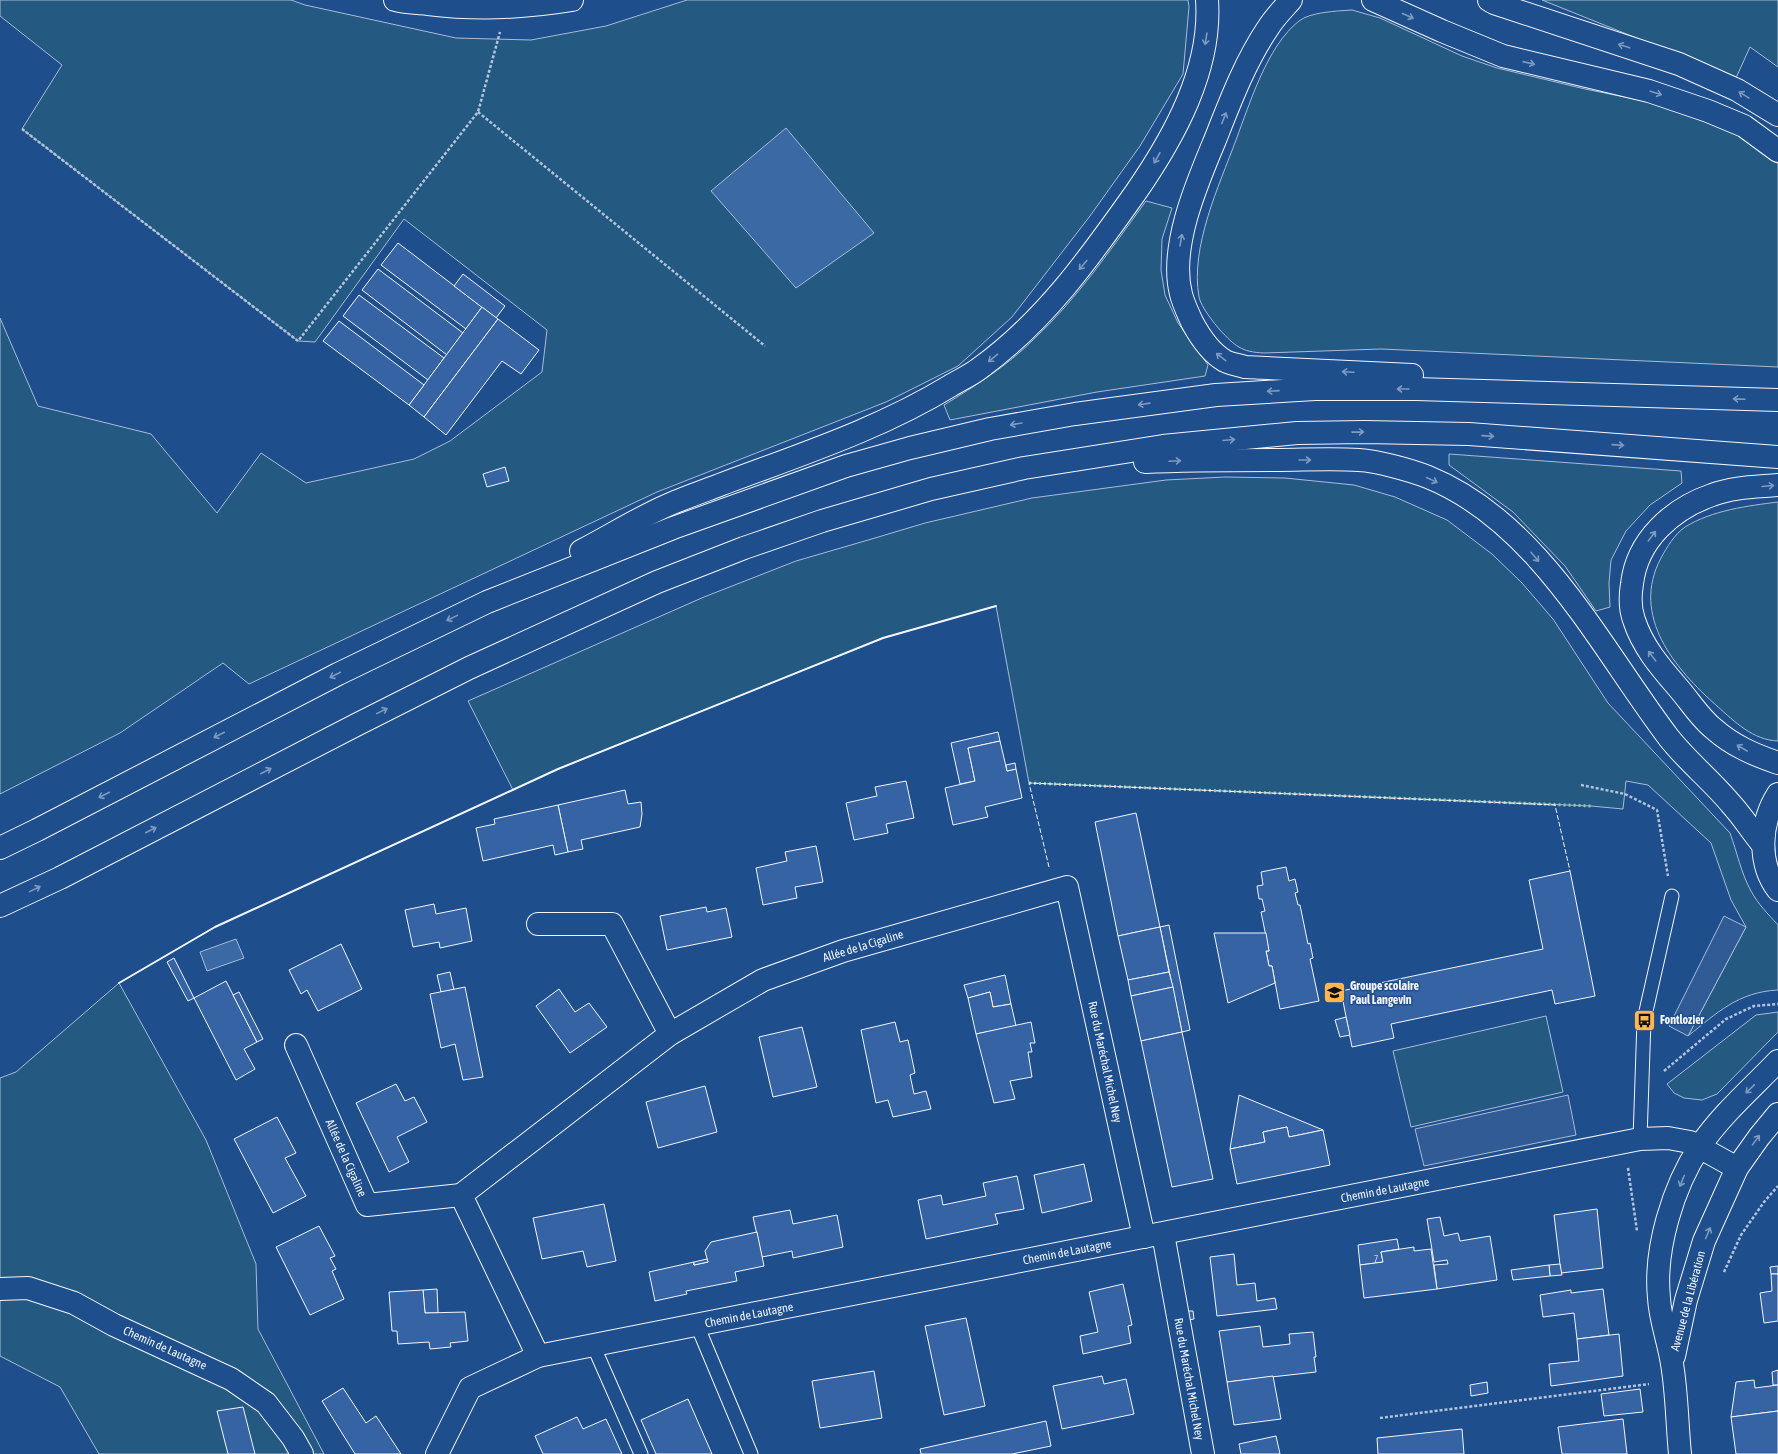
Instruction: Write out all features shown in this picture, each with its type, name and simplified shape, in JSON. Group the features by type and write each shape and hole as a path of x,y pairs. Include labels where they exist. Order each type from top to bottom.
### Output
{"main road":[{"path":"395,0 449,6 507,8 572,0"},
{"path":"0,848 338,674 487,602 667,505 883,422 935,395 979,369 1014,340 1044,311 1086,262 1150,172 1182,114 1195,82 1205,46 1209,20 1207,0"},
{"path":"1291,0 1268,27 1228,105 1188,212 1183,231 1178,267 1181,293 1197,332 1210,348 1224,360 1245,367 1413,375 1610,394"},
{"path":"1373,0 1442,32 1503,56 1649,91 1708,111 1744,126 1778,151"},
{"path":"1489,0 1494,3 1679,64 1737,90 1778,115"},
{"path":"487,602 674,528 846,466 990,429 1075,414 1216,395 1315,389 1416,389 1778,400"},
{"path":"0,906 60,878 469,668 657,582 744,548 822,521 931,489 1024,468 1163,446 1297,433 1356,432 1469,434 1778,457"},
{"path":"1024,468 1194,460 1360,460 1402,469 1427,477 1457,492 1484,510 1520,540 1551,575 1590,625 1642,701 1678,749 1732,804 1763,845"},
{"path":"1778,485 1738,488 1712,494 1669,518 1651,537 1636,562 1632,578 1630,606 1633,619 1648,649 1662,669 1713,729 1732,743 1753,755 1778,763"},
{"path":"1778,794 1772,803 1765,823 1763,845 1766,866 1778,890"},
{"name":"Allée de la Cigaline","path":"296,1045 367,1205 461,1194 670,1034 763,980 842,951 1067,887"},
{"name":"Rue du Maréchal Michel Ney","path":"1067,887 1153,1236 1203,1454"},
{"path":"538,924 612,924 670,1034"},
{"name":"Avenue de la Libération","path":"1680,1454 1673,1373 1659,1298 1660,1256 1668,1218 1683,1177 1700,1146 1726,1112 1778,1061"},
{"name":"Avenue de la Libération","path":"1673,1373 1686,1300 1704,1241 1737,1168 1759,1136 1778,1114"},
{"name":"Chemin de Lautagne","path":"437,1454 470,1388 538,1356 1632,1141 1668,1138 1690,1142 1700,1146 1737,1168"},
{"path":"461,1194 538,1356"},
{"name":"Chemin de Lautagne","path":"0,1289 28,1288 74,1303 114,1325 231,1379 266,1403 294,1438 302,1454"}],"lane":[{"path":"1632,1141 1642,1078 1644,1020 1672,896"},
{"path":"697,1325 751,1454"},
{"path":"593,1345 642,1454"}],"path":[{"path":"22,129 298,341 478,112 507,8"},
{"path":"478,112 765,346"},
{"path":"1581,785 1625,794 1657,810 1672,896"},
{"path":"1642,1078 1661,1074 1726,1019 1754,1006 1778,1004"},
{"path":"1632,1141 1637,1236"},
{"path":"1722,1278 1741,1235 1764,1202 1778,1186"},
{"path":"1380,1418 1673,1373"}],"shaded area":[{"path":"0,0 291,0 305,5 456,38 531,40 606,26 687,0 1188,0 1189,7 1183,74 1140,146 1090,216 1012,317 958,366 886,402 657,492 249,684 223,663 120,733 0,794 0,318 38,406 151,434 217,513 261,453 306,483 414,459 450,441 542,372 547,330 404,219 315,342 298,341 22,129 62,65 0,16"},
{"path":"1542,0 1778,0 1778,67 1750,47 1736,78"},
{"path":"1352,10 1380,18 1462,56 1497,68 1585,89 1669,106 1721,124 1756,146 1778,164 1778,367 1381,349 1264,353 1244,350 1234,344 1211,319 1199,297 1197,278 1202,237 1214,197 1261,76 1278,45 1288,32 1304,18 1324,12"},
{"path":"786,128 874,233 796,288 711,191"},
{"path":"1146,201 1172,208 1162,239 1161,270 1165,295 1178,323 1208,365 1205,376 1097,392 950,420 944,405 1002,367 1049,324 1079,291"},
{"path":"1449,454 1681,471 1682,483 1650,505 1626,531 1611,560 1609,583 1610,607 1596,611 1565,566 1513,512 1449,465"},
{"path":"1225,477 1285,478 1354,485 1395,497 1447,520 1492,554 1522,583 1553,619 1608,703 1730,833 1742,870 1751,891 1760,905 1778,925 1778,990 1751,995 1740,999 1719,1012 1688,1036 1746,927 1731,900 1711,843 1648,785 1626,781 1623,809 1591,806 1029,783 996,606 883,638 558,769 513,790 468,701 704,597 796,561 925,523 1032,498 1166,480"},
{"path":"1778,502 1778,741 1760,737 1745,729 1717,706 1686,675 1662,640 1654,621 1651,600 1653,579 1661,558 1668,545 1681,530 1707,516 1742,507"},
{"path":"1724,916 1746,927 1688,1036 1669,1026"},
{"path":"236,939 244,958 207,971 200,952"},
{"path":"119,983 206,1140 256,1264 258,1329 324,1454 99,1454 60,1387 0,1356 0,1078 16,1072"},
{"path":"1778,1012 1778,1032 1717,1094 1702,1100 1684,1098 1674,1093 1667,1084 1756,1015"},
{"path":"1546,1016 1563,1092 1411,1127 1393,1051"},
{"path":"1568,1095 1576,1135 1424,1166 1415,1129"}],"building":[{"path":"398,243 482,307 466,329 381,265"},
{"path":"378,269 463,333 447,355 362,290"},
{"path":"463,274 505,306 496,318 454,286"},
{"path":"359,295 444,358 428,380 343,316"},
{"path":"482,307 498,319 424,417 409,405"},
{"path":"498,319 539,350 521,374 502,361 446,435 424,417"},
{"path":"339,321 424,385 409,405 323,341"},
{"path":"505,467 509,481 487,487 483,474"},
{"path":"998,732 1000,741 968,748 975,781 960,784 951,743"},
{"path":"1000,741 1007,771 1016,769 1022,798 985,807 988,817 953,825 945,788 975,781 968,748"},
{"path":"1015,763 1016,769 1007,771 1006,765"},
{"path":"906,781 914,818 886,824 888,833 854,840 846,803 877,796 875,787"},
{"path":"625,790 628,804 641,802 642,814 640,827 581,840 583,849 568,852 558,805"},
{"path":"558,805 568,852 555,855 553,845 483,861 476,828 495,824 494,819"},
{"path":"1136,813 1160,927 1118,936 1095,822"},
{"path":"816,846 823,882 795,887 797,898 763,905 756,868 787,861 785,852"},
{"path":"1286,867 1289,881 1295,879 1298,892 1295,893 1298,905 1300,905 1308,944 1310,943 1313,958 1310,959 1319,1001 1280,1009 1272,966 1269,966 1266,951 1269,951 1261,912 1265,911 1262,899 1259,899 1257,886 1263,885 1261,872"},
{"path":"1570,871 1595,996 1555,1004 1552,990 1391,1024 1394,1038 1352,1047 1341,991 1543,949 1529,880"},
{"path":"434,904 436,914 466,908 472,941 440,948 439,942 413,947 405,910"},
{"path":"706,907 707,912 726,908 732,937 667,950 660,916"},
{"path":"1169,925 1190,1030 1182,1032 1160,927"},
{"path":"1160,927 1169,972 1128,980 1118,936"},
{"path":"1214,933 1266,933 1269,951 1266,951 1269,966 1272,966 1275,983 1228,1003"},
{"path":"341,944 362,989 318,1011 307,990 301,994 289,970"},
{"path":"174,958 194,998 188,1001 167,962"},
{"path":"450,972 454,990 441,992 437,975"},
{"path":"1169,972 1173,987 1131,996 1128,980"},
{"path":"1005,975 1011,1004 993,1007 990,992 968,998 964,985"},
{"path":"226,981 257,1042 244,1049 255,1069 236,1080 194,998"},
{"path":"465,987 483,1077 463,1080 455,1044 441,1048 430,994"},
{"path":"1173,987 1182,1032 1141,1041 1131,996"},
{"path":"559,989 575,1012 589,1003 607,1027 570,1053 536,1006"},
{"path":"239,992 263,1039 257,1042 233,995"},
{"path":"990,992 993,1007 1011,1004 1016,1026 976,1034 968,998"},
{"path":"1346,1017 1350,1035 1340,1037 1335,1020"},
{"path":"895,1022 900,1042 908,1040 915,1073 910,1075 914,1094 926,1091 931,1109 893,1117 888,1100 876,1103 861,1030"},
{"path":"1031,1022 1035,1043 1030,1043 1032,1052 1028,1052 1032,1077 1010,1081 1015,1099 994,1103 976,1034"},
{"path":"802,1027 817,1087 773,1097 759,1037"},
{"path":"1182,1032 1213,1179 1172,1187 1141,1041"},
{"path":"396,1084 405,1101 414,1097 427,1122 397,1137 409,1162 389,1172 356,1103"},
{"path":"705,1086 717,1132 658,1148 646,1102"},
{"path":"1239,1095 1323,1130 1289,1137 1287,1127 1263,1132 1265,1142 1230,1149"},
{"path":"277,1117 296,1153 285,1158 306,1196 273,1213 234,1139"},
{"path":"1287,1127 1289,1137 1323,1130 1330,1165 1237,1184 1230,1149 1265,1142 1263,1132"},
{"path":"1084,1164 1092,1201 1042,1213 1034,1175"},
{"path":"1017,1176 1024,1209 995,1214 998,1224 926,1239 918,1200 941,1195 943,1205 986,1196 983,1183"},
{"path":"604,1204 616,1261 587,1267 583,1251 542,1259 533,1218"},
{"path":"1597,1209 1603,1268 1561,1273 1554,1215"},
{"path":"790,1210 793,1224 837,1215 843,1247 793,1258 792,1251 762,1257 753,1217"},
{"path":"1440,1217 1444,1236 1458,1233 1460,1241 1490,1236 1497,1280 1437,1289 1434,1265 1448,1264 1447,1260 1434,1262 1427,1219"},
{"path":"319,1226 335,1256 330,1258 336,1269 332,1271 344,1299 310,1315 276,1247"},
{"path":"757,1232 764,1266 735,1272 737,1281 686,1291 687,1294 655,1301 649,1272 694,1262 694,1265 708,1262 705,1251 711,1242"},
{"path":"1397,1239 1399,1249 1381,1252 1383,1262 1360,1265 1358,1245"},
{"path":"1414,1247 1414,1251 1431,1249 1437,1289 1364,1298 1360,1265 1383,1262 1381,1252"},
{"path":"1234,1254 1237,1285 1255,1283 1257,1301 1275,1298 1277,1309 1217,1316 1210,1257"},
{"path":"707,1259 708,1262 694,1265 694,1262"},
{"path":"1560,1264 1562,1275 1550,1276 1549,1265"},
{"path":"1549,1265 1550,1276 1513,1280 1511,1270"},
{"path":"1778,1266 1778,1274 1771,1274 1770,1267"},
{"path":"1771,1274 1778,1274 1778,1321 1764,1323 1760,1293 1772,1291"},
{"path":"1123,1284 1132,1325 1128,1326 1131,1343 1083,1354 1080,1336 1098,1332 1089,1292"},
{"path":"437,1289 438,1313 425,1313 423,1290"},
{"path":"1603,1289 1609,1335 1577,1339 1574,1313 1543,1317 1540,1295 1571,1290 1571,1293"},
{"path":"423,1290 425,1313 465,1312 468,1341 450,1343 451,1347 430,1349 429,1342 398,1344 397,1331 392,1331 389,1292"},
{"path":"1186,1311 1193,1311 1194,1319 1188,1320"},
{"path":"966,1318 985,1406 944,1415 925,1326"},
{"path":"1260,1326 1263,1347 1290,1344 1289,1334 1313,1332 1316,1372 1227,1382 1219,1331"},
{"path":"1619,1334 1623,1376 1551,1386 1549,1364 1579,1361 1577,1339"},
{"path":"1778,1370 1778,1385 1773,1385 1772,1372"},
{"path":"874,1371 882,1418 820,1428 812,1381"},
{"path":"1102,1376 1104,1384 1126,1379 1134,1414 1062,1429 1053,1386"},
{"path":"1273,1376 1281,1419 1234,1425 1227,1382"},
{"path":"1754,1380 1755,1388 1778,1385 1778,1411 1731,1417 1736,1382"},
{"path":"1487,1382 1488,1393 1471,1396 1470,1385"},
{"path":"343,1388 366,1423 376,1416 401,1454 355,1454 322,1401"},
{"path":"1640,1389 1643,1412 1604,1416 1601,1394"},
{"path":"688,1399 712,1454 656,1454 641,1420"},
{"path":"243,1407 255,1454 228,1454 217,1411"},
{"path":"1778,1411 1778,1454 1736,1454 1731,1417"},
{"path":"577,1417 583,1429 606,1419 622,1454 543,1454 535,1436"},
{"path":"1623,1419 1627,1454 1562,1454 1558,1427"},
{"path":"1046,1421 1051,1446 1012,1454 921,1454 920,1449"},
{"path":"1462,1429 1464,1454 1378,1454 1377,1438"},
{"path":"1276,1436 1280,1454 1241,1454 1239,1444"}],"hedge":[{"path":"1029,783 1591,806"}],"fence":[{"path":"1049,867 1029,783 1555,805 1570,871"}],"wall":[{"path":"119,983 215,927 558,769 883,638 996,606"}],"place":[{"name":"Groupe scolaire Paul Langevin","path":"1335,993"},
{"name":"Fontlozier","path":"1644,1020"}]}
